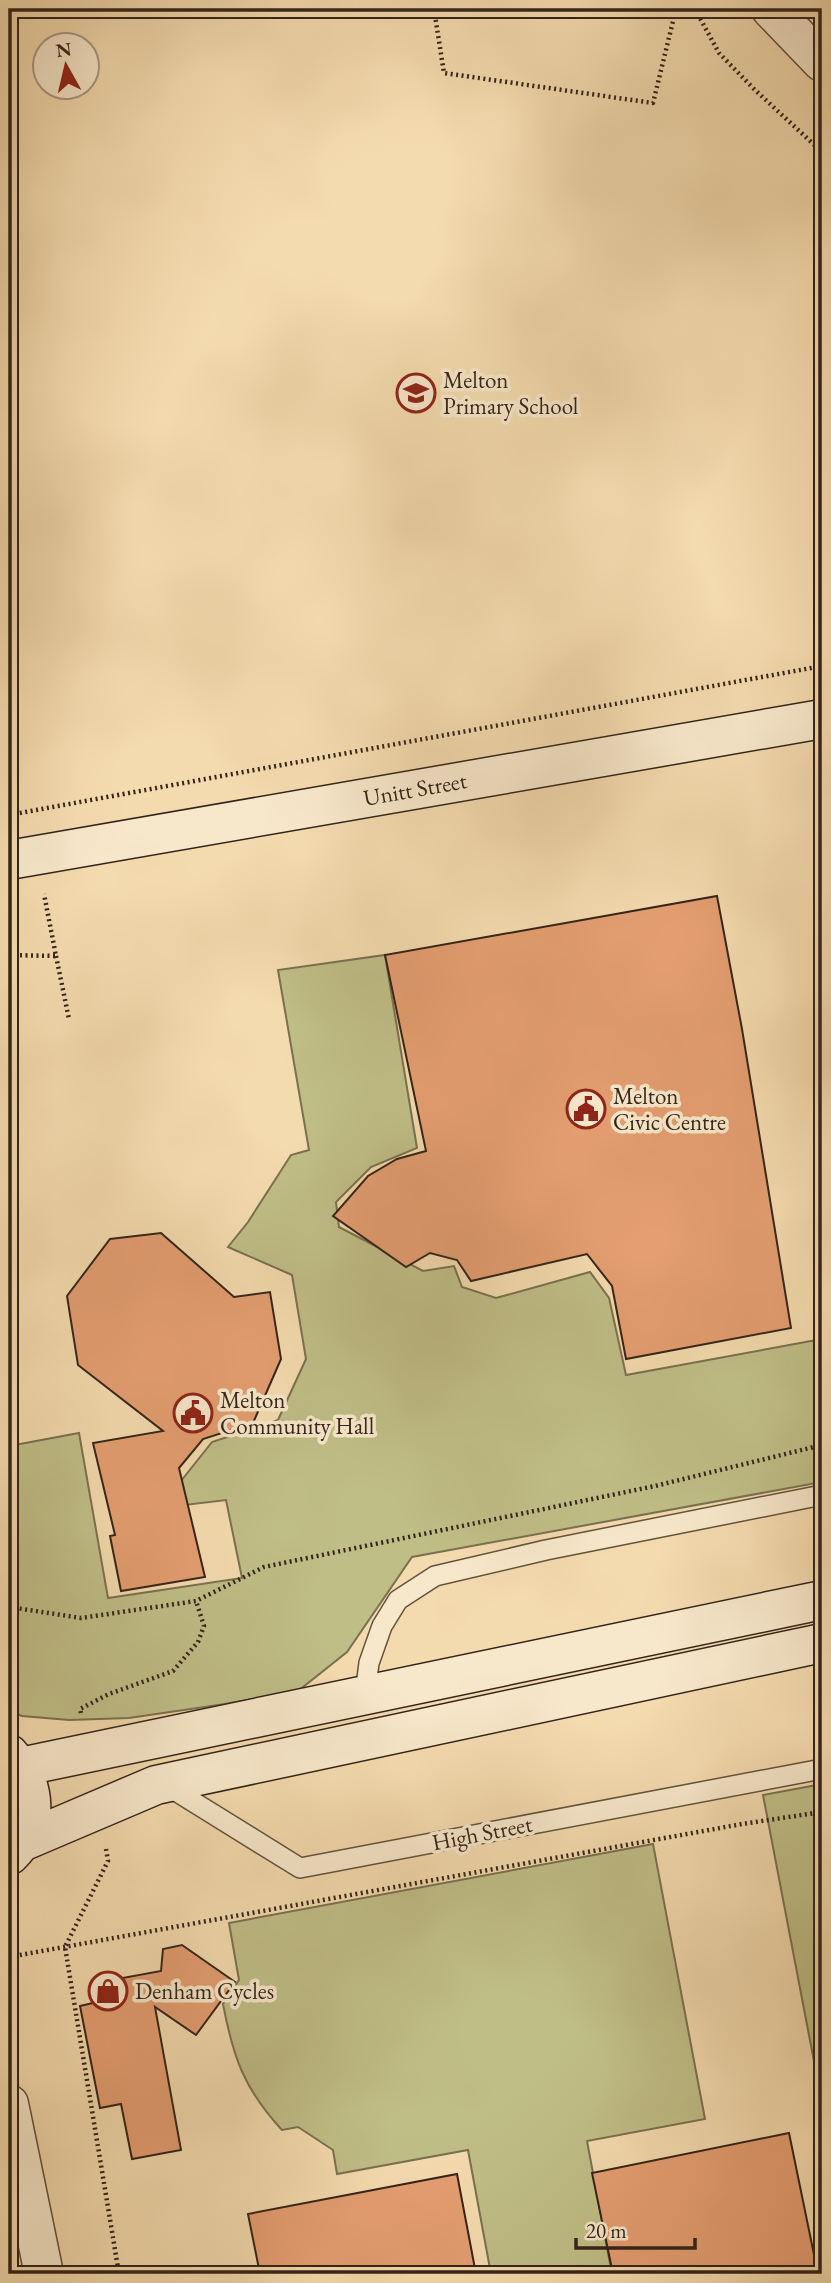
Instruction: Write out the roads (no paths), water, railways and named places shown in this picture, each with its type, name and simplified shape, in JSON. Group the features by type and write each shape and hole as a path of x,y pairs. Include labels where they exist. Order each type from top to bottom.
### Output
{"main road":[{"path":"771,9 822,62"},
{"name":"Unitt Street","path":"22,857 822,719"},
{"path":"15,1849 30,1824 32,1804 29,1785 15,1760 365,1694 822,1600"},
{"path":"15,1849 163,1783 822,1643"},
{"path":"9,2104 44,2274"}],"lane":[{"path":"365,1694 369,1663 382,1626 398,1600 435,1576 545,1550 822,1495"},
{"name":"High Street","path":"163,1783 300,1867 822,1769"}],"place":[{"name":"Melton Primary School","path":"416,393"},
{"name":"Melton Civic Centre","path":"586,1109"},
{"name":"Melton Community Hall","path":"193,1413"},
{"name":"Denham Cycles","path":"108,1991"}]}
